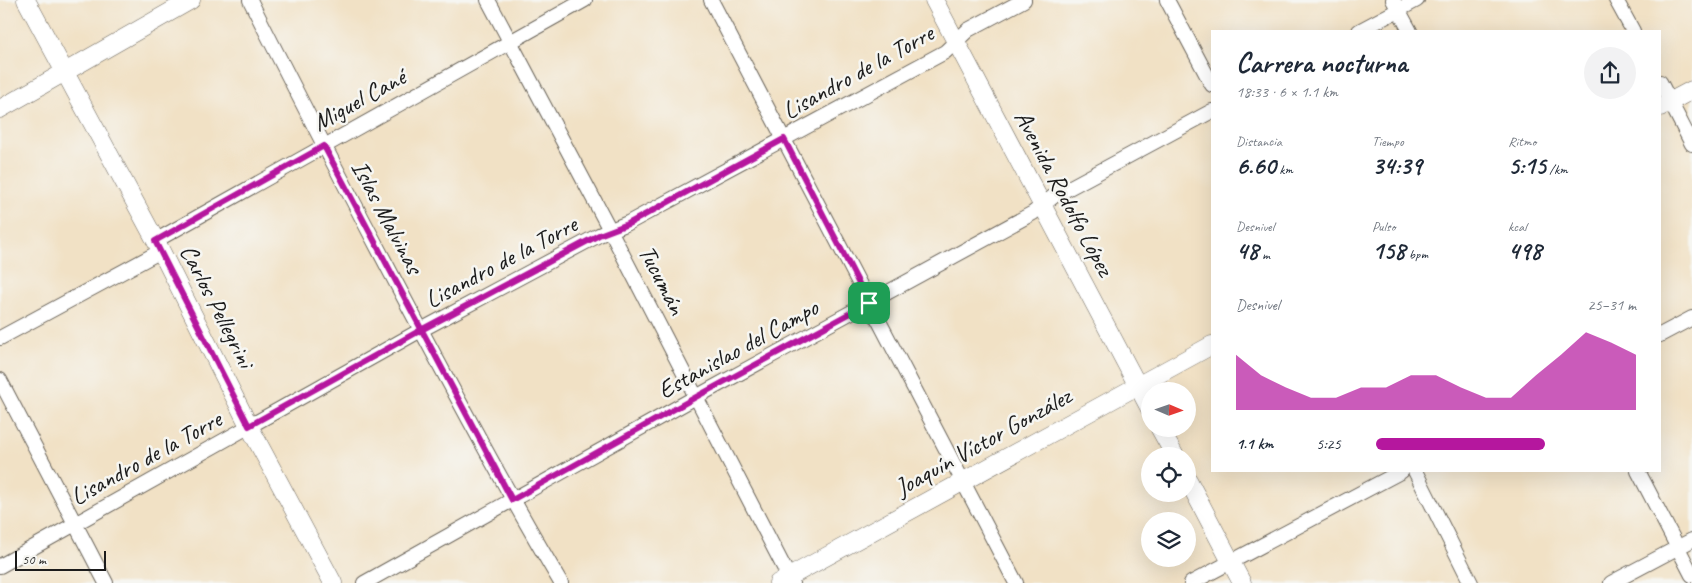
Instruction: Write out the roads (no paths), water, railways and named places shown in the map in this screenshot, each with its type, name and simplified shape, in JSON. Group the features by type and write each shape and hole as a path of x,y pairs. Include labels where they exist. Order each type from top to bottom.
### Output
{"street":[{"name":"Carlos Pellegrini","path":"26,0 158,246 249,426 333,583"},
{"path":"0,109 192,0"},
{"name":"Islas Malvinas","path":"250,0 421,330 512,500 561,583"},
{"name":"Tucumán","path":"488,0 696,397 786,581"},
{"name":"Miguel Cané","path":"0,338 324,146 585,0"},
{"path":"711,0 1016,583"},
{"name":"Avenida Rodolfo López","path":"934,0 1141,392"},
{"name":"Lisandro de la Torre","path":"0,566 421,330 610,230 628,224 945,52 968,30 1024,0"},
{"path":"1167,0 1211,83"},
{"path":"1360,30 1396,5 1417,0"},
{"path":"1616,0 1632,30"},
{"path":"1396,5 1409,30"},
{"path":"1661,87 1665,105 1692,144"},
{"path":"1665,105 1692,90"},
{"name":"Estanislao del Campo","path":"364,583 696,397 1033,213 1054,196 1211,112"},
{"path":"1661,334 1692,318"},
{"name":"Joaquín Víctor González","path":"786,581 1211,346"},
{"path":"0,380 106,583"},
{"path":"1192,583 1230,561 1400,472"},
{"path":"1416,472 1471,583"},
{"path":"1639,472 1692,575"},
{"path":"1196,495 1242,583"},
{"path":"1611,583 1692,540"}]}
